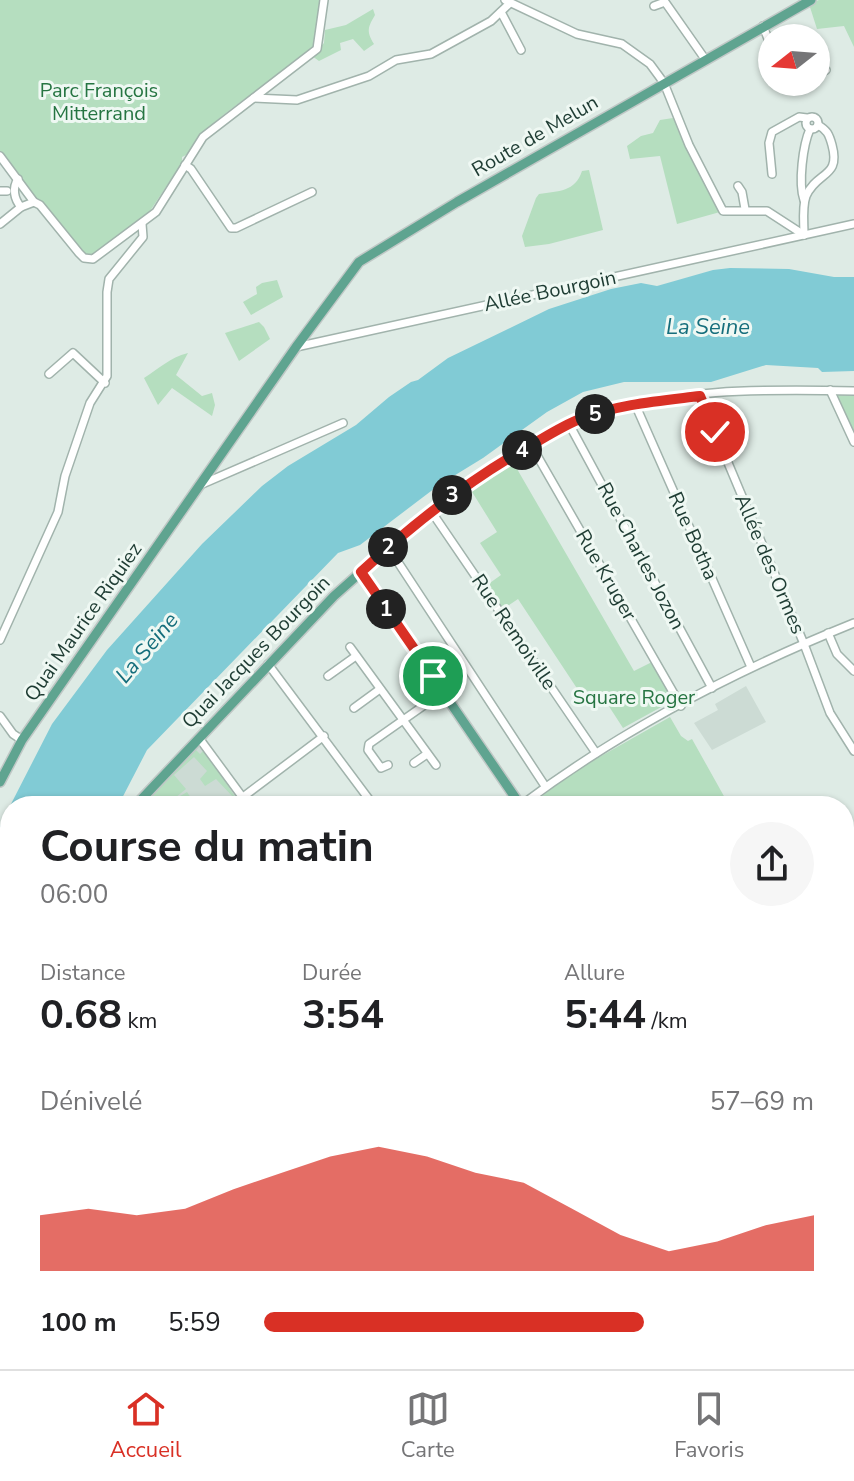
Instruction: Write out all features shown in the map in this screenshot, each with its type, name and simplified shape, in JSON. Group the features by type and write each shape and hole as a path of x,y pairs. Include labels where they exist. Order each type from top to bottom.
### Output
{"main road":[{"name":"Route de Melun","path":"767,24 811,0"},
{"name":"Route de Melun","path":"296,347 349,273 369,253 758,29"},
{"name":"Quai Maurice Riquiez","path":"0,782 22,740 296,347"},
{"name":"Quai Jacques Bourgoin","path":"144,796 268,664 361,572"},
{"path":"361,572 514,796"}],"street":[{"path":"0,156 34,202 40,205 79,253 89,260 156,212 203,137 318,47 324,0"},
{"path":"254,98 297,100 347,85 396,60 431,54 501,12 507,2 577,34 614,41 650,64 664,83 689,145 723,211 745,209 773,213 804,235"},
{"path":"654,6 665,2 705,59"},
{"path":"501,12 521,50"},
{"path":"772,174 769,143 772,132 799,117 815,117 814,127 805,141 802,177 804,235"},
{"path":"804,200 814,182 832,171 835,160 829,133 814,127"},
{"path":"185,165 191,169 231,228 312,192"},
{"path":"802,177 814,182"},
{"path":"18,179 15,198 21,207"},
{"path":"738,186 745,209"},
{"path":"0,224 21,207 34,202"},
{"name":"Allée Bourgoin","path":"296,347 854,224"},
{"path":"0,640 58,512 65,476 90,403 105,383 107,286 113,273 139,242 139,226"},
{"path":"49,374 73,353 105,383"},
{"name":"Quai Jacques Bourgoin","path":"361,572 431,511 469,483 569,424 635,404 746,390 854,391"},
{"path":"830,390 854,442"},
{"name":"Allée des Ormes","path":"700,396 834,722 854,751"},
{"name":"Rue Botha","path":"635,404 751,667"},
{"path":"200,485 343,423"},
{"name":"Rue Charles Jozon","path":"569,424 712,688"},
{"name":"Rue Kruger","path":"531,445 681,706"},
{"name":"Rue Remoiville","path":"431,511 596,753"},
{"path":"388,547 545,786"},
{"path":"532,796 596,753 751,667 854,623"},
{"path":"828,633 837,654 854,671"},
{"path":"350,647 436,765"},
{"path":"328,676 356,656"},
{"path":"433,676 460,658"},
{"path":"268,664 367,796"},
{"path":"354,708 380,689"},
{"path":"388,765 381,768 368,750 369,744 443,692"},
{"path":"0,716 13,734 22,740"},
{"path":"244,796 324,736"},
{"path":"199,738 242,796"},
{"path":"414,763 427,754"}],"shaded area":[{"path":"746,686 766,722 712,750 694,723 718,710 715,704"},
{"path":"198,745 236,796 149,796"}],"green space":[{"name":"Parc François Mitterrand","path":"0,0 321,0 314,47 215,122 182,157 182,163 148,214 92,255 84,254 36,201 0,154"},
{"path":"819,0 854,0 854,47 844,26 830,28 830,24 815,24 809,4"},
{"path":"373,9 375,15 369,32 374,44 364,51 353,39 340,43 341,50 319,61 312,56 324,43 325,30 346,25"},
{"path":"673,118 720,212 677,224 660,156 630,159 627,146 641,136 653,133 660,120"},
{"path":"589,170 603,230 525,247 522,236 539,194 571,187 582,171"},
{"path":"277,280 283,297 251,315 243,302 257,294 256,287 262,283"},
{"path":"259,322 270,339 239,361 225,333"},
{"path":"188,353 176,375 202,396 212,393 215,405 212,416 172,388 158,405 144,378 170,360"},
{"path":"837,395 854,396 854,431"},
{"name":"Square Roger","path":"513,462 634,671 652,662 674,700 623,728 599,691 584,699 518,599 503,609 487,585 501,575 480,543 497,532 469,487"},
{"path":"670,717 681,736 688,741 692,739 724,796 542,796 566,776"},
{"path":"196,750 200,754 204,750 235,796 216,779 205,786 200,779 207,771 194,757 174,775 186,789 177,796 152,796"}],"water":[{"name":"La Seine","path":"789,269 834,277 854,277 854,371 822,372 818,368 766,365 711,382 624,382 583,392 547,412 439,485 360,545 338,553 147,750 123,796 15,796 52,724 107,650 202,544 262,486 288,466 356,425 389,397 448,358 549,309 611,289 641,283 657,286 713,270"}],"route":[{"path":"433,676 361,572 388,547 469,483 580,419 635,404 700,396 715,432"}]}
